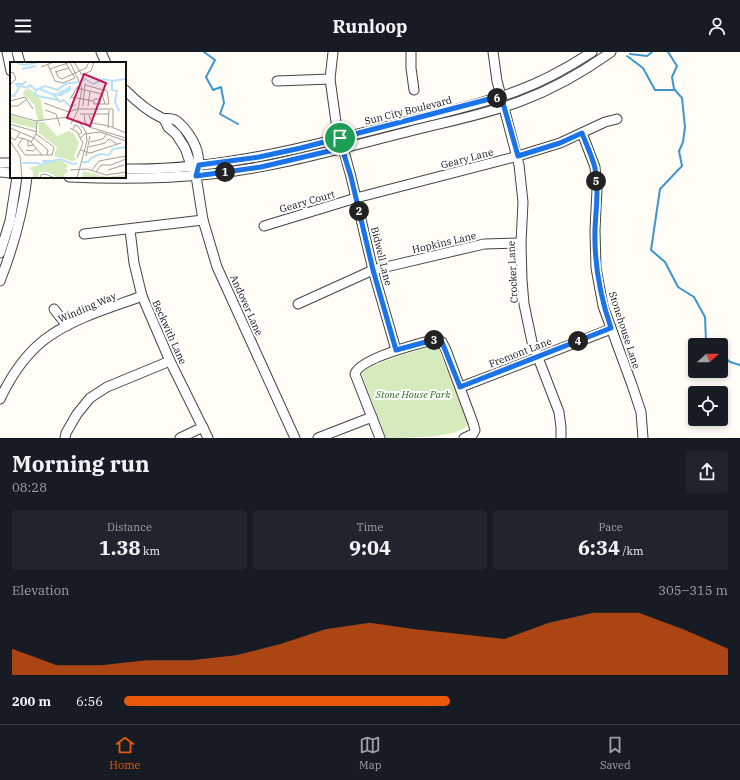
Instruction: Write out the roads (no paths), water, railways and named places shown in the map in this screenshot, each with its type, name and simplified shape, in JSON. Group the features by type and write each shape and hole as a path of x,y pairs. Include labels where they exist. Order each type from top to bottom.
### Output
{"street":[{"path":"7,52 10,66"},
{"path":"17,52 20,62"},
{"path":"101,52 106,62"},
{"name":"Bidwell Lane","path":"333,52 330,79 336,122 373,270 396,350"},
{"path":"412,52 411,68 414,90"},
{"name":"Crocker Lane","path":"493,52 497,81 518,156 523,202 521,243 524,304 532,342 558,412 561,427 561,438"},
{"name":"Sun City Boulevard","path":"100,178 131,179 196,176 261,167 341,143 502,101 545,79 592,52"},
{"name":"Sun City Boulevard","path":"502,101 520,101 562,83 611,52"},
{"path":"277,82 330,79"},
{"name":"Andover Lane","path":"126,91 144,106 164,118 168,127 176,134 195,165 203,220 217,267 294,438"},
{"name":"Geary Lane","path":"356,198 518,156 560,143 605,122 618,119"},
{"name":"Stonehouse Lane","path":"582,133 595,167 597,189 595,230 596,268 604,306 641,412 643,438"},
{"name":"Sun City Boulevard","path":"126,169 195,165 259,157 341,143"},
{"path":"0,172 10,173"},
{"path":"0,253 10,221 17,178"},
{"path":"0,282 19,223 27,178"},
{"name":"Geary Court","path":"264,226 356,198"},
{"path":"84,234 130,230 203,220"},
{"name":"Beckwith Lane","path":"130,230 134,263 142,296 170,361 208,438"},
{"name":"Hopkins Lane","path":"298,304 373,270 484,244 521,243"},
{"name":"Winding Way","path":"0,399 18,367 51,335 67,326 142,296"},
{"path":"54,309 67,326"},
{"name":"Fremont Lane","path":"460,387 611,328"},
{"path":"380,438 355,374 356,369 396,350 437,339 442,342 444,346 475,430 473,434 464,438"},
{"path":"65,438 66,433 77,414 90,398 107,387 170,361"},
{"path":"318,438 372,417"},
{"path":"180,438 203,428"}],"waterway":[{"path":"204,52 215,60 206,77 213,90 221,87 224,103 220,114 238,124"},
{"path":"630,54 647,56 652,52"},
{"path":"668,52 677,66 672,77 674,89 682,98 685,127 683,142 679,151 682,166 660,189 651,250 665,262 678,287 694,297 705,317 706,338"},
{"path":"627,56 643,68 655,90 675,90"},
{"path":"728,360 740,365"}],"park label":[{"name":"Stone House Park","path":"413,394"}]}
